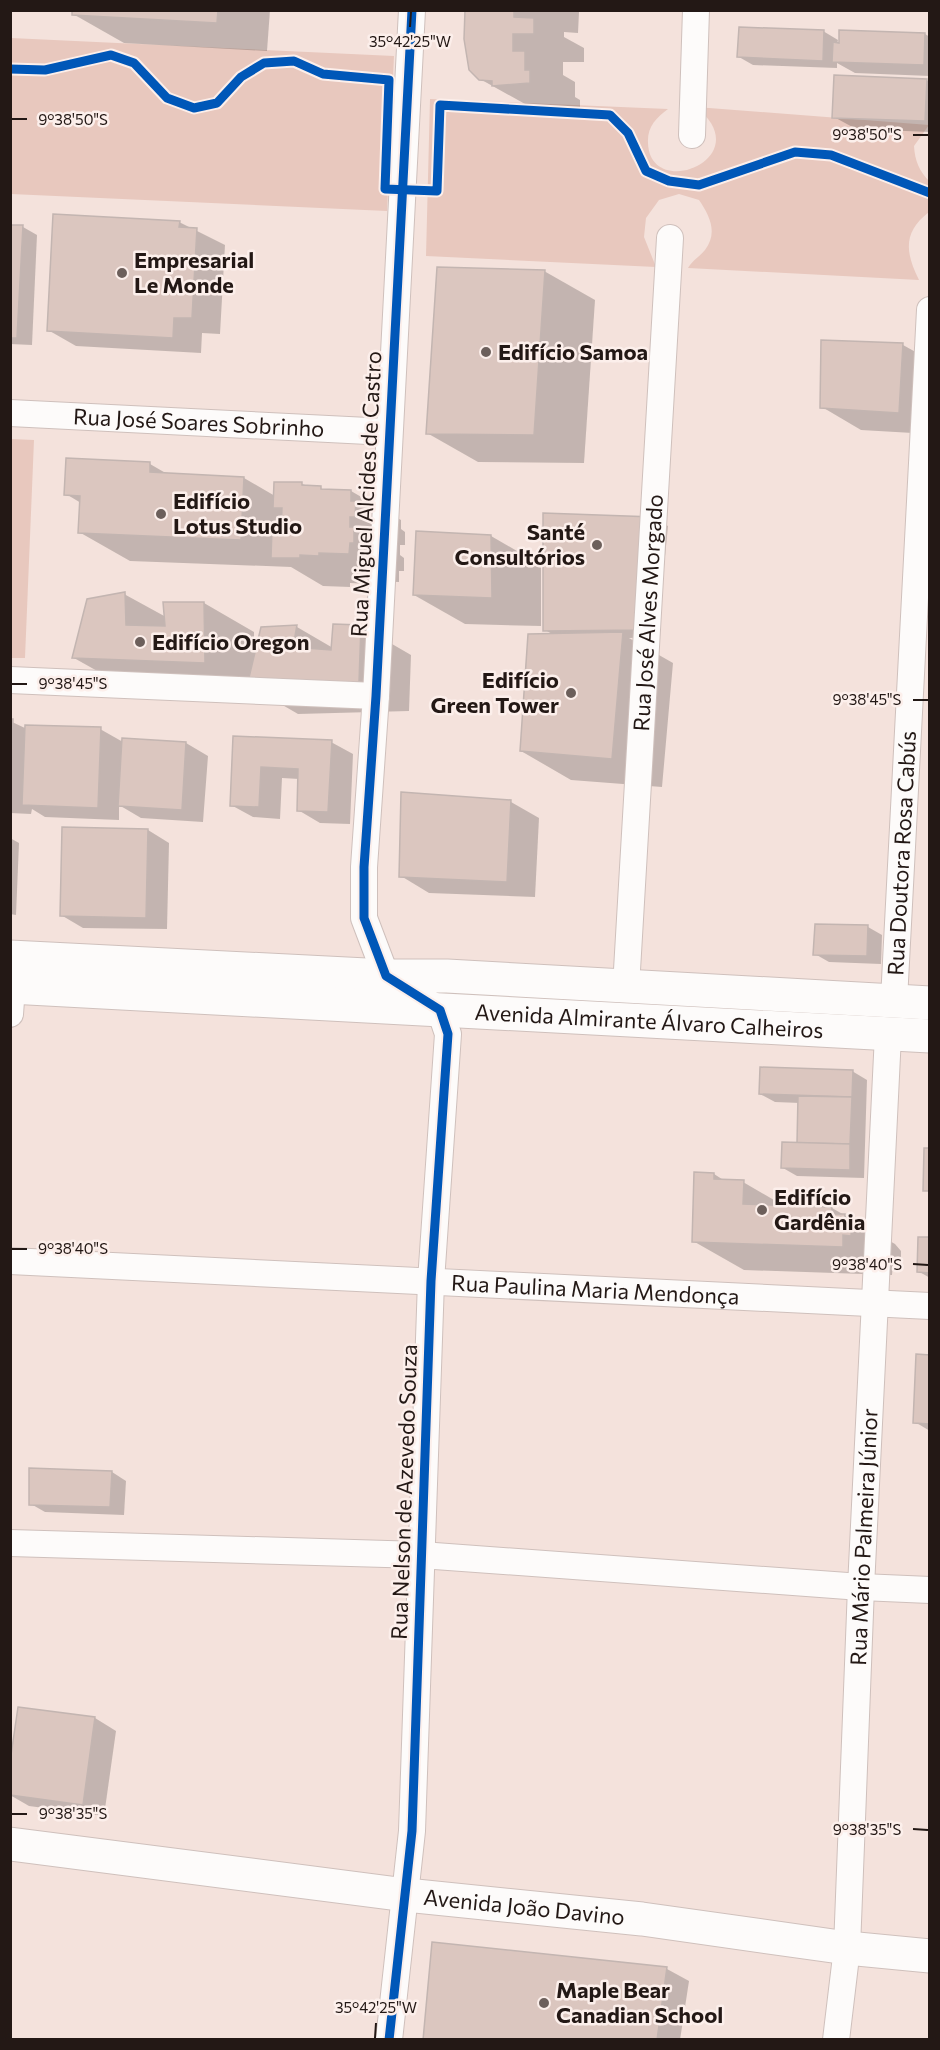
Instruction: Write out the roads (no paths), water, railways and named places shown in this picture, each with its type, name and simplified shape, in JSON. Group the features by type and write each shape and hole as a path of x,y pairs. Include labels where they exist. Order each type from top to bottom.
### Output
{"main road":[{"name":"Avenida Almirante Álvaro Calheiros","path":"11,986 447,976 930,1003"},
{"name":"Avenida Almirante Álvaro Calheiros","path":"11,986 930,1036"},
{"name":"Avenida João Davino","path":"10,1844 406,1895 642,1919 847,1948 930,1956"}],"street":[{"name":"Rua Miguel Alcides de Castro","path":"386,976 364,918 364,867 376,696 388,432 412,10"},
{"path":"692,135 696,10"},
{"name":"Rua José Alves Morgado","path":"626,987 670,238"},
{"name":"Rua Doutora Rosa Cabús","path":"894,1000 930,310"},
{"name":"Rua José Soares Sobrinho","path":"10,413 388,432"},
{"path":"10,680 376,696"},
{"path":"386,976 440,1010"},
{"name":"Rua Nelson de Azevedo Souza","path":"389,2040 412,1831 431,1281 448,1034 440,1010"},
{"name":"Rua Mário Palmeira Júnior","path":"836,2040 847,1948 861,1587 888,1035"},
{"name":"Rua Paulina Maria Mendonça","path":"10,1262 930,1306"},
{"path":"10,1542 421,1555 930,1590"}],"place":[{"name":"Empresarial Le Monde","path":"122,273"},
{"name":"Edifício Samoa","path":"486,352"},
{"name":"Edifício Lotus Studio","path":"161,514"},
{"name":"Santé Consultórios","path":"597,545"},
{"name":"Edifício Oregon","path":"140,642"},
{"name":"Edifício Green Tower","path":"571,693"},
{"name":"Edifício Gardênia","path":"762,1210"},
{"name":"Maple Bear Canadian School","path":"544,2003"}]}
